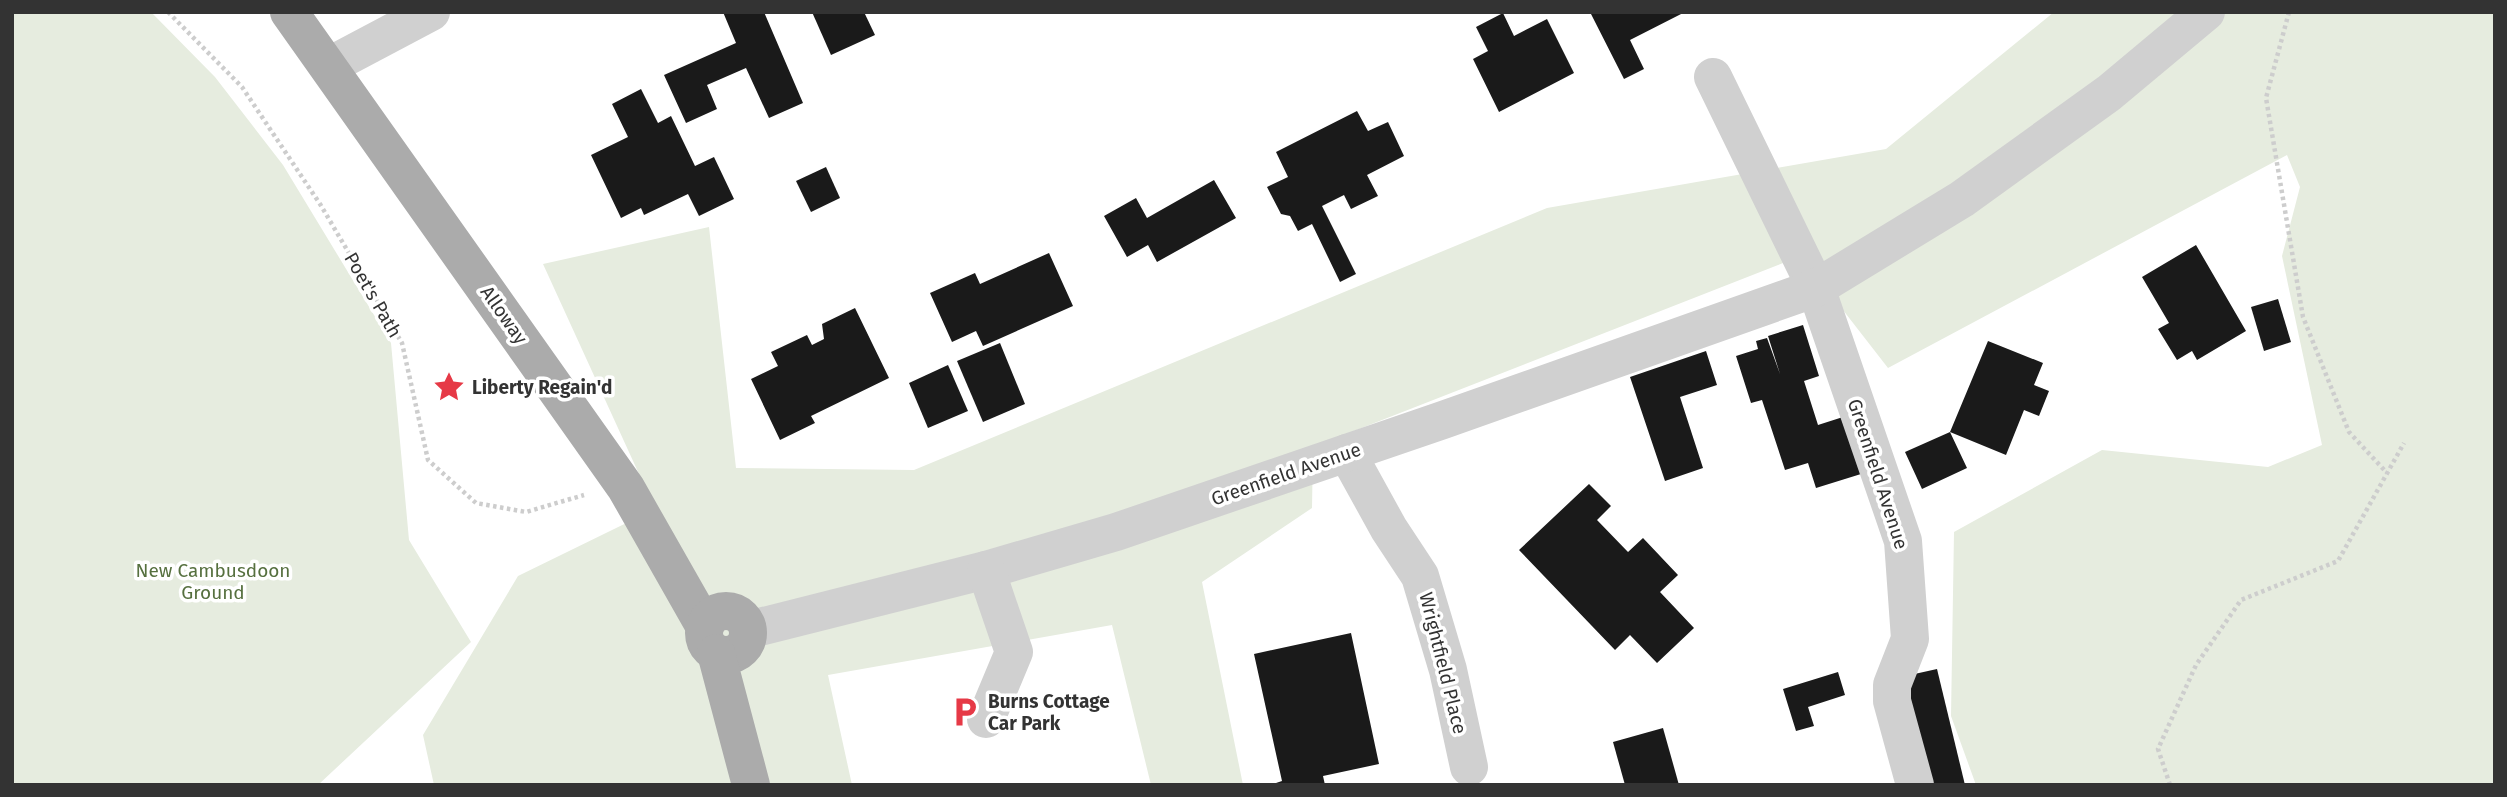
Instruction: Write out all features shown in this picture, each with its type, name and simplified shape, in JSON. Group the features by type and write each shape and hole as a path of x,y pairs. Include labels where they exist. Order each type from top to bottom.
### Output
{"main road":[{"name":"Alloway","path":"289,12 626,488 710,640 751,785"},
{"path":"710,640 726,655 740,650 748,630"}],"street":[{"path":"329,66 431,12"},
{"name":"Greenfield Avenue","path":"748,630 986,570 1116,532 1816,288 1962,200 2109,93 2206,12"},
{"path":"1713,77 1816,288"},
{"name":"Greenfield Avenue","path":"1816,288 1903,541 1910,639 1892,685 1892,701 1915,785"},
{"name":"Wrightfield Place","path":"1347,453 1389,529 1420,576 1448,670 1469,767"},
{"path":"986,570 1014,652 986,719"}],"path":[{"name":"Poet's Path","path":"168,12 242,87 320,204 402,343 428,460 476,503 526,512 567,498 626,488"},
{"path":"2289,12 2266,98 2303,317 2349,432 2387,473"},
{"path":"2170,785 2158,749 2196,665 2241,600 2338,561 2404,443"}],"green space":[{"name":"New Cambusdoon Ground","path":"12,12 151,12 215,77 283,165 391,343 409,540 471,642 318,785 12,785"},
{"path":"2054,12 2495,12 2495,785 1976,785 1951,716 1954,532 2102,450 2268,467 2322,445 2282,256 2300,187 2287,155 1888,368 1801,256 1313,447 1312,508 1202,582 1243,785 1151,785 1112,625 828,675 852,785 434,785 423,735 518,576 655,509 543,264 709,227 736,468 914,470 1547,208 1886,149"}],"building":[{"path":"723,12 764,12 803,103 769,118 746,68 707,85 717,109 686,123 664,75 736,43"},
{"path":"812,12 864,12 875,35 831,55"},
{"path":"1685,12 1630,40 1644,69 1624,79 1591,14"},
{"path":"1503,13 1514,36 1547,19 1574,73 1499,112 1473,59 1488,51 1476,27"},
{"path":"641,89 658,123 671,116 695,166 714,157 734,199 699,216 688,194 644,215 641,208 621,218 591,155 628,137 612,104"},
{"path":"1357,111 1368,131 1388,122 1404,156 1367,175 1378,196 1351,209 1344,195 1322,206 1356,274 1340,282 1312,224 1298,231 1290,216 1281,214 1267,187 1288,177 1276,152"},
{"path":"826,167 840,198 811,212 796,181"},
{"path":"1214,180 1236,218 1157,262 1148,245 1127,257 1104,216 1136,198 1147,218"},
{"path":"2196,245 2246,331 2197,360 2192,351 2177,360 2158,329 2169,323 2142,277"},
{"path":"1049,253 1073,306 983,346 976,331 952,342 930,293 975,273 980,284"},
{"path":"2278,299 2291,342 2264,351 2251,307"},
{"path":"855,308 889,378 811,416 815,423 780,440 751,379 778,366 771,352 807,335 812,345 824,339 822,324"},
{"path":"1803,325 1819,376 1804,381 1818,425 1843,417 1861,474 1816,488 1808,463 1785,470 1762,400 1751,403 1736,356 1758,349 1756,341 1767,338 1780,374 1768,336"},
{"path":"1988,341 2043,363 2034,385 2049,391 2039,416 2024,410 2006,455 1950,432"},
{"path":"1000,343 1025,404 983,422 957,361"},
{"path":"1706,351 1717,385 1680,397 1703,468 1665,481 1630,377"},
{"path":"948,365 968,411 928,428 909,383"},
{"path":"1950,432 1967,468 1922,489 1905,452"},
{"path":"1589,484 1611,506 1597,520 1628,552 1643,538 1678,575 1660,592 1694,628 1657,663 1630,635 1615,650 1519,550"},
{"path":"1351,633 1379,764 1323,776 1325,785 1270,785 1282,781 1254,654"},
{"path":"1937,669 1965,785 1928,785 1901,677"},
{"path":"1838,672 1845,695 1808,707 1814,726 1796,731 1783,689"},
{"path":"1663,728 1679,785 1625,785 1613,742"}],"place":[{"name":"Liberty Regain'd","path":"449,387"},
{"name":"Burns Cottage Car Park","path":"965,712"}]}
